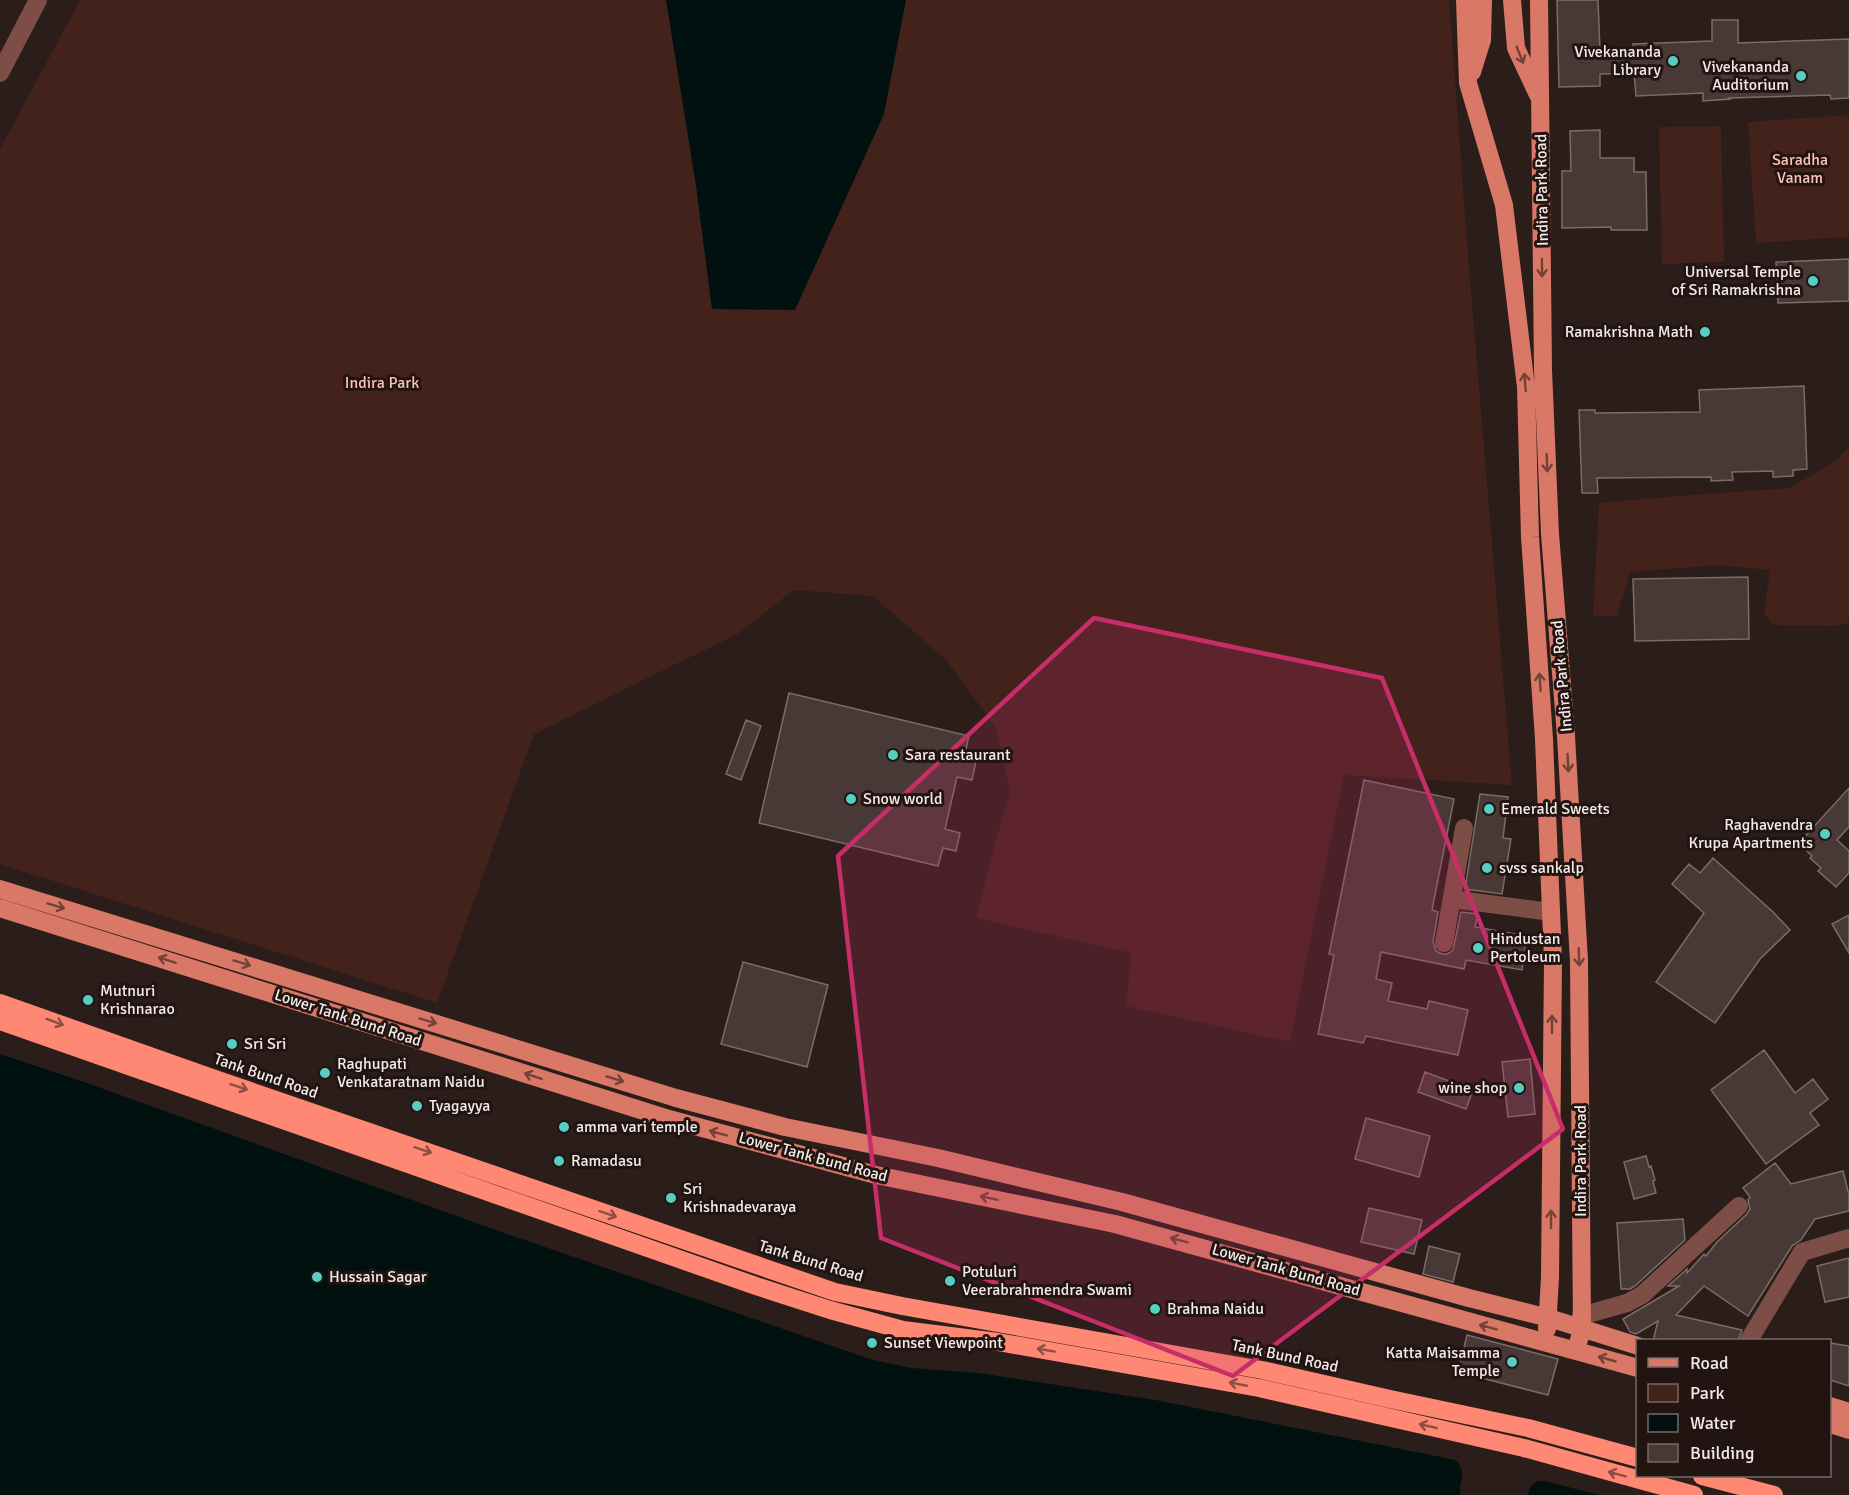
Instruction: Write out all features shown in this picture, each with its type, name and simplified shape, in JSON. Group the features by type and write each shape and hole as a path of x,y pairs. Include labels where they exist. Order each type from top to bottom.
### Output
{"highway":[{"name":"Tank Bund Road","path":"0,1003 214,1079 835,1292 1263,1370 1531,1429 1636,1457"},
{"path":"0,1021 830,1310 903,1330 998,1342 1259,1388 1524,1448 1694,1495"},
{"path":"1706,1477 1774,1495"}],"main road":[{"name":"Indira Park Road","path":"1465,0 1468,83 1504,205 1526,387 1530,537 1544,739 1553,960 1549,1318 1545,1342"},
{"name":"Indira Park Road","path":"1539,0 1543,370 1550,534 1566,736 1579,961 1582,1323 1576,1351"},
{"path":"1512,3 1516,48 1541,101"},
{"path":"1468,83 1482,40 1483,5"},
{"name":"Lower Tank Bund Road","path":"0,889 676,1098 786,1127 938,1158 1122,1202 1459,1296 1549,1318 1582,1323 1636,1345"},
{"name":"Lower Tank Bund Road","path":"0,908 669,1119 876,1175 1115,1224 1636,1367"},
{"path":"1831,1396 1849,1398"},
{"path":"1831,1406 1849,1412"},
{"path":"1831,1424 1849,1430"}],"street":[{"path":"0,46 24,0"},
{"path":"0,73 38,0"},
{"path":"1444,943 1464,828"},
{"path":"1452,899 1551,912"},
{"path":"1582,1323 1642,1295 1739,1206"},
{"path":"1750,1339 1802,1252 1849,1238"}],"highlighted area":[{"path":"1094,618 1382,678 1563,1129 1233,1376 881,1238 838,856"}],"green space":[{"name":"Indira Park","path":"80,0 1449,0 1512,785 1344,775 1290,1042 1126,1006 1131,953 976,918 1010,792 996,728 946,660 873,596 794,590 737,634 534,734 437,1003 0,864 0,149"},
{"name":"Saradha Vanam","path":"1849,115 1849,237 1756,243 1748,122"},
{"path":"1721,126 1724,262 1662,264 1659,127"},
{"path":"1849,448 1849,623 1835,626 1773,625 1764,613 1770,570 1718,565 1630,572 1617,616 1593,616 1599,503 1790,488 1835,461"}],"water":[{"path":"666,0 906,0 884,114 795,310 712,309 696,186"},
{"name":"Hussain Sagar","path":"0,1054 490,1228 873,1360 911,1368 978,1373 1155,1400 1456,1460 1462,1470 1460,1495 0,1495"},
{"path":"1538,1481 1599,1495 1528,1495 1530,1487"}],"building":[{"path":"1557,0 1598,0 1600,51 1633,49 1633,44 1712,41 1712,20 1738,20 1738,43 1849,39 1849,98 1831,99 1830,95 1703,101 1703,93 1636,96 1634,73 1600,74 1600,86 1559,87"},
{"path":"1600,130 1600,158 1634,158 1634,172 1646,172 1647,230 1611,230 1611,227 1562,228 1562,171 1571,171 1570,131"},
{"name":"Universal Temple of Sri Ramakrishna","path":"1849,259 1849,301 1778,303 1776,262"},
{"path":"1804,386 1807,469 1793,470 1793,476 1773,477 1773,471 1732,472 1733,480 1711,481 1711,477 1597,478 1598,493 1582,493 1579,410 1595,410 1595,413 1700,412 1699,390"},
{"path":"1748,577 1749,639 1635,641 1633,579"},
{"path":"789,693 969,736 964,758 976,761 972,780 957,777 945,829 960,833 956,851 943,848 938,866 759,823"},
{"path":"746,720 761,726 741,780 726,774"},
{"path":"1364,780 1454,799 1432,910 1438,912 1433,942 1436,951 1447,954 1453,950 1461,912 1478,914 1475,927 1527,936 1522,970 1466,960 1464,969 1381,952 1376,979 1392,983 1388,1001 1427,1009 1429,1001 1468,1010 1458,1055 1366,1036 1363,1043 1318,1034 1334,955 1329,954"},
{"name":"Raghavendra Krupa Apartments","path":"1849,788 1849,827 1837,840 1849,851 1849,873 1836,887 1818,871 1821,868 1799,843"},
{"name":"svss sankalp","path":"1480,794 1508,797 1503,838 1511,839 1502,894 1465,889"},
{"path":"1713,858 1790,930 1760,959 1715,1023 1656,982 1704,913 1672,884 1689,864 1700,873"},
{"path":"1849,915 1849,953 1832,924"},
{"path":"743,962 828,985 807,1067 721,1044"},
{"path":"1764,1050 1795,1093 1813,1079 1828,1099 1810,1113 1819,1125 1766,1164 1711,1090"},
{"name":"wine shop","path":"1530,1059 1535,1114 1508,1117 1502,1062"},
{"path":"1425,1072 1473,1090 1466,1109 1418,1092"},
{"path":"1366,1118 1430,1136 1419,1177 1355,1159"},
{"path":"1646,1156 1655,1180 1653,1181 1656,1193 1634,1199 1624,1162"},
{"path":"1775,1163 1791,1184 1843,1171 1849,1195 1849,1211 1815,1219 1801,1240 1792,1246 1748,1316 1704,1286 1676,1315 1742,1330 1739,1339 1654,1339 1658,1321 1636,1334 1630,1332 1623,1319 1679,1286 1668,1286 1687,1269 1687,1273 1704,1254 1706,1256 1717,1242 1747,1214 1750,1209 1748,1200 1750,1197 1743,1188"},
{"path":"1369,1208 1422,1220 1414,1254 1361,1242"},
{"path":"1683,1219 1685,1240 1635,1286 1630,1289 1621,1289 1617,1223"},
{"path":"1429,1246 1460,1254 1453,1282 1423,1274"},
{"path":"1849,1258 1849,1297 1825,1302 1817,1266"},
{"path":"1467,1335 1558,1359 1548,1395 1458,1372"},
{"path":"1831,1343 1849,1346 1849,1386 1831,1380"}],"place":[{"name":"Vivekananda Library","path":"1673,61"},
{"name":"Vivekananda Auditorium","path":"1801,76"},
{"name":"Universal Temple of Sri Ramakrishna","path":"1813,281"},
{"name":"Ramakrishna Math","path":"1705,332"},
{"name":"Sara restaurant","path":"893,755"},
{"name":"Snow world","path":"851,799"},
{"name":"Emerald Sweets","path":"1489,809"},
{"name":"Raghavendra Krupa Apartments","path":"1825,834"},
{"name":"svss sankalp","path":"1487,868"},
{"name":"Hindustan Pertoleum","path":"1478,948"},
{"name":"Mutnuri Krishnarao","path":"88,1000"},
{"name":"Sri Sri","path":"232,1044"},
{"name":"Raghupati Venkataratnam Naidu","path":"325,1073"},
{"name":"wine shop","path":"1519,1088"},
{"name":"Tyagayya","path":"417,1106"},
{"name":"amma vari temple","path":"564,1127"},
{"name":"Ramadasu","path":"559,1161"},
{"name":"Sri Krishnadevaraya","path":"671,1198"},
{"name":"Hussain Sagar","path":"317,1277"},
{"name":"Potuluri Veerabrahmendra Swami","path":"950,1281"},
{"name":"Brahma Naidu","path":"1155,1309"},
{"name":"Sunset Viewpoint","path":"872,1343"},
{"name":"Katta Maisamma Temple","path":"1512,1362"}]}
